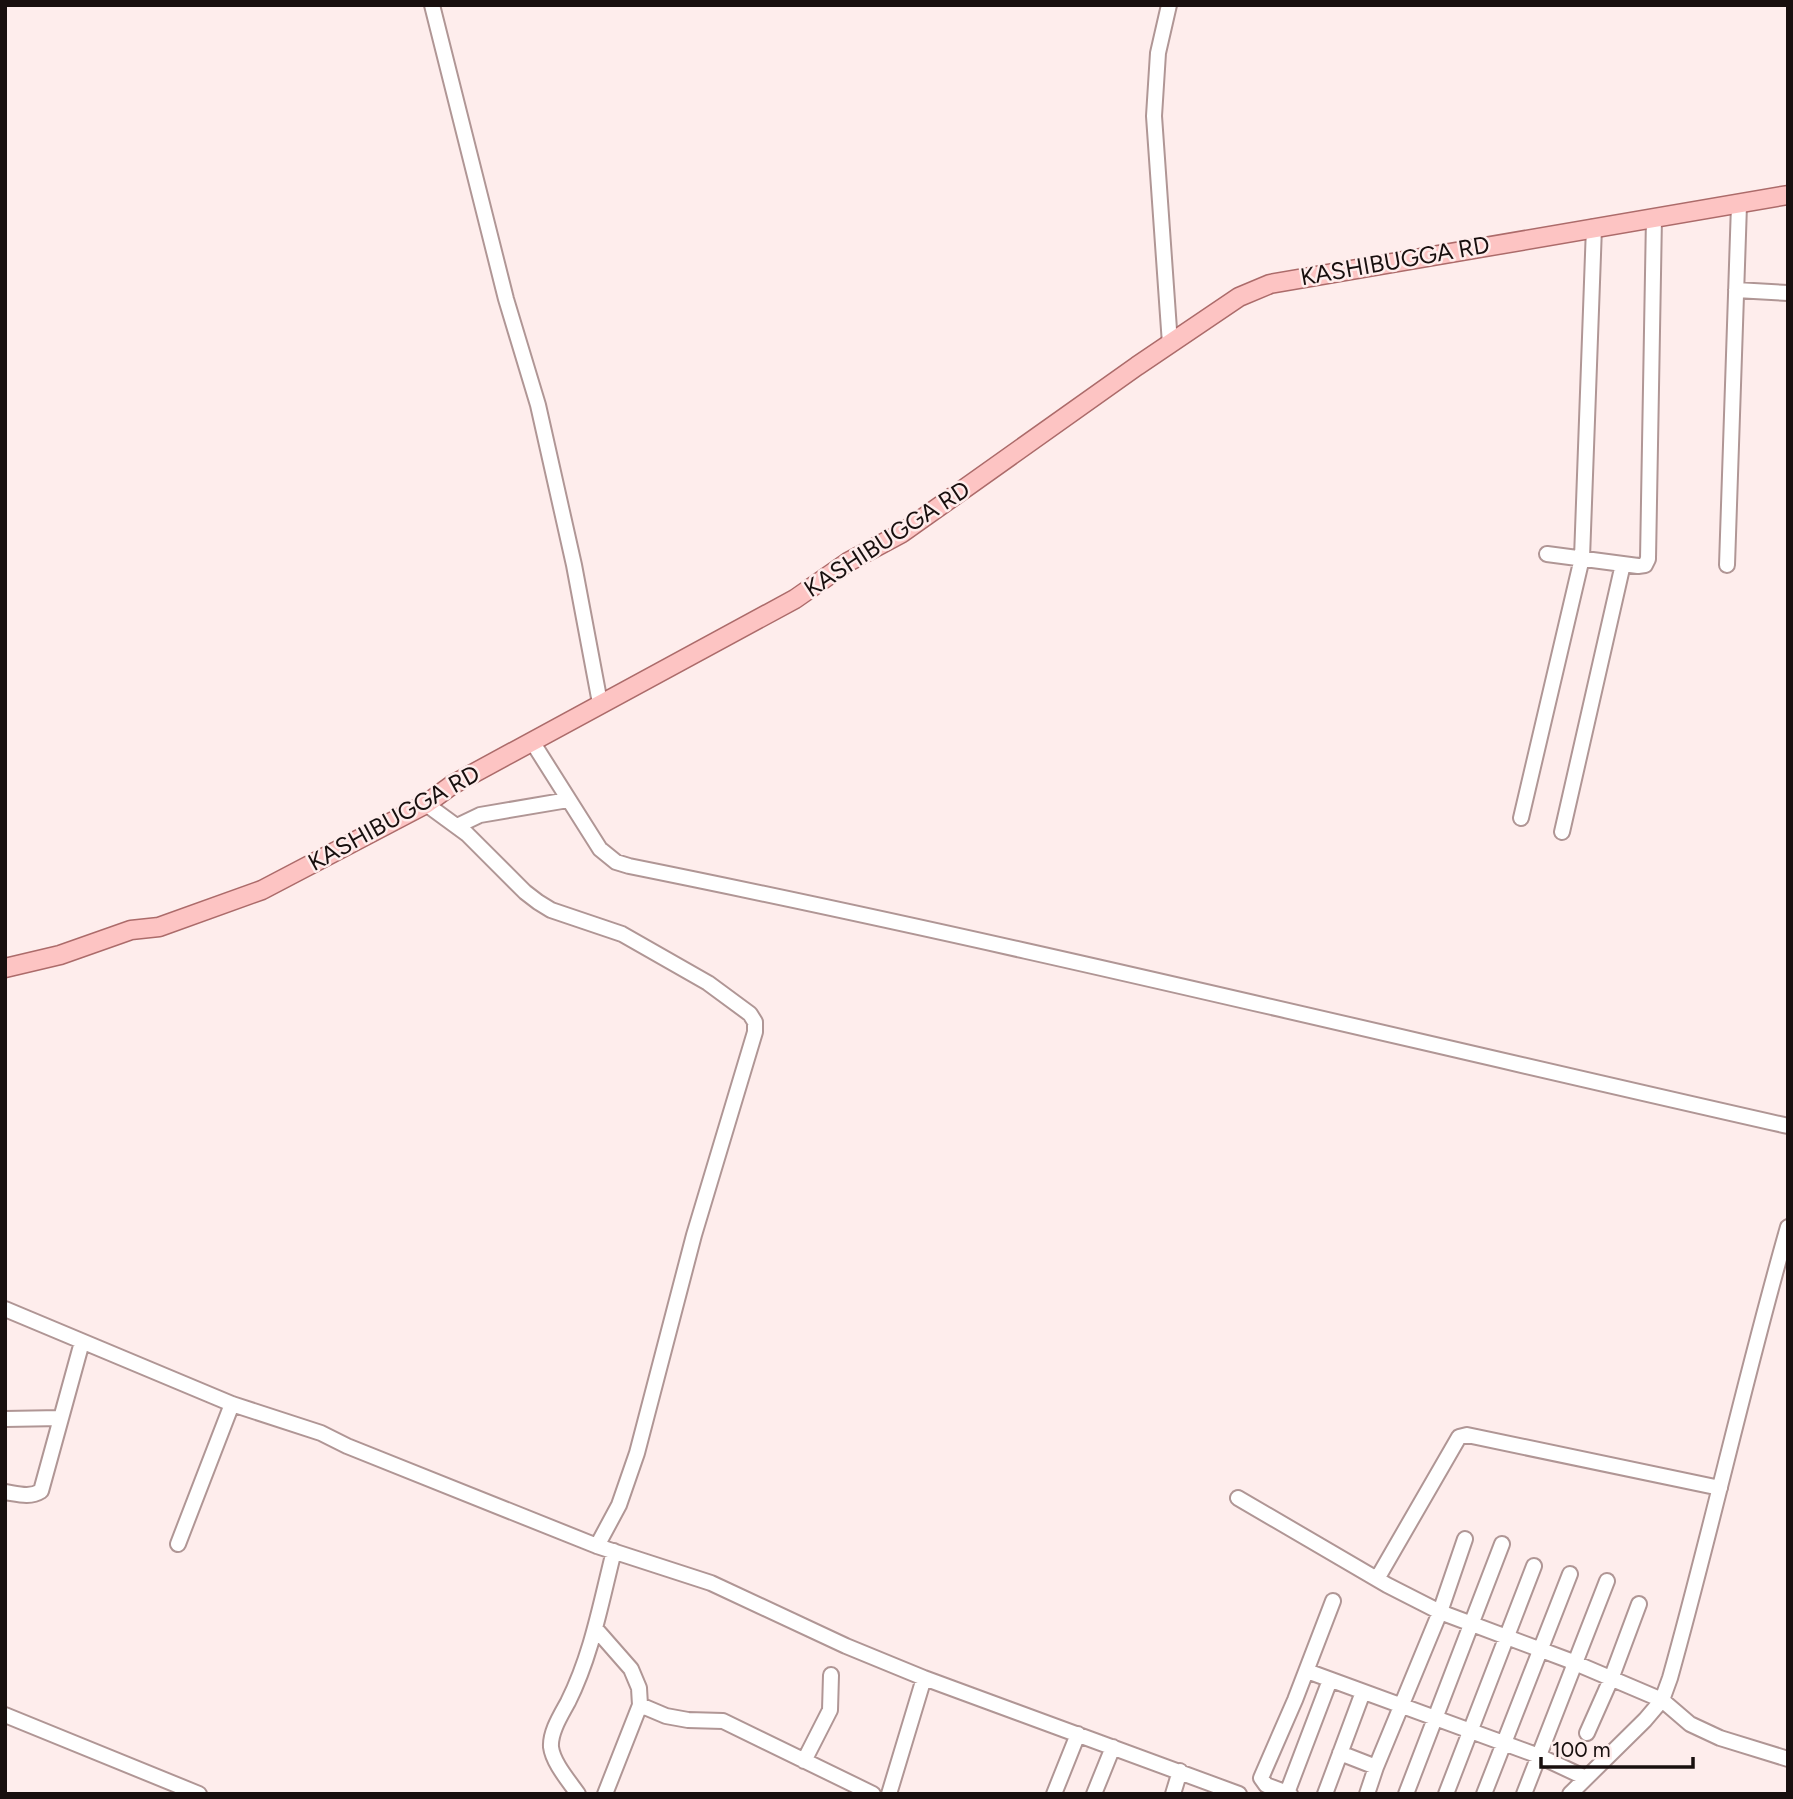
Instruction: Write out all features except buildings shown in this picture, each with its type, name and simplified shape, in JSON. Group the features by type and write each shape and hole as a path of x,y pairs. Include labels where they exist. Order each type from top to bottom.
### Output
{"main road":[{"name":"KASHIBUGGA RD","path":"5,968 60,955 131,930 159,927 262,890 426,804 453,785 794,599 848,562 902,533 1239,297 1270,284 1788,195"}],"street":[{"path":"432,5 506,299 538,405 574,565 600,704"},
{"path":"1170,5 1158,53 1154,116 1170,344"},
{"path":"1727,565 1739,205"},
{"path":"1547,554 1645,565 1650,551 1654,218"},
{"path":"1521,818 1582,558 1594,227"},
{"path":"1736,290 1788,293"},
{"path":"1562,832 1623,564"},
{"path":"533,743 600,849 616,862 629,866 1118,970 1788,1126"},
{"path":"457,826 480,815 568,800"},
{"path":"426,804 457,826 538,902 622,934 708,983 750,1014 755,1022 755,1032 694,1235 637,1453 619,1506 597,1546"},
{"path":"1570,1794 1662,1700 1680,1644 1752,1353 1788,1227"},
{"path":"5,1309 232,1404 321,1433 347,1447 597,1546 711,1583 846,1646 925,1678 1238,1794"},
{"path":"5,1492 27,1495 41,1491 82,1342"},
{"path":"178,1544 232,1404"},
{"path":"5,1419 61,1419"},
{"path":"1377,1578 1459,1437 1467,1435 1720,1488"},
{"path":"1238,1497 1440,1612 1574,1662 1662,1700 1690,1724 1720,1738 1788,1759"},
{"path":"1367,1794 1440,1612 1465,1539"},
{"path":"1406,1794 1503,1544"},
{"path":"578,1794 554,1758 551,1746 555,1728 589,1652 614,1551"},
{"path":"1446,1794 1534,1566"},
{"path":"1484,1794 1570,1574"},
{"path":"1524,1794 1607,1581"},
{"path":"1331,1680 1288,1793 1266,1785 1261,1778 1307,1671 1333,1601"},
{"path":"1587,1733 1639,1604"},
{"path":"596,1628 631,1669 639,1688 640,1705 605,1794"},
{"path":"1307,1671 1539,1756 1586,1778"},
{"path":"804,1761 830,1710 831,1675"},
{"path":"889,1794 925,1678"},
{"path":"1325,1794 1363,1692"},
{"path":"640,1705 666,1716 723,1721 804,1761 848,1789 873,1794"},
{"path":"5,1715 200,1794"},
{"path":"1055,1794 1078,1734"},
{"path":"1094,1794 1113,1747"},
{"path":"1340,1753 1376,1767"},
{"path":"1173,1794 1180,1771"}]}
